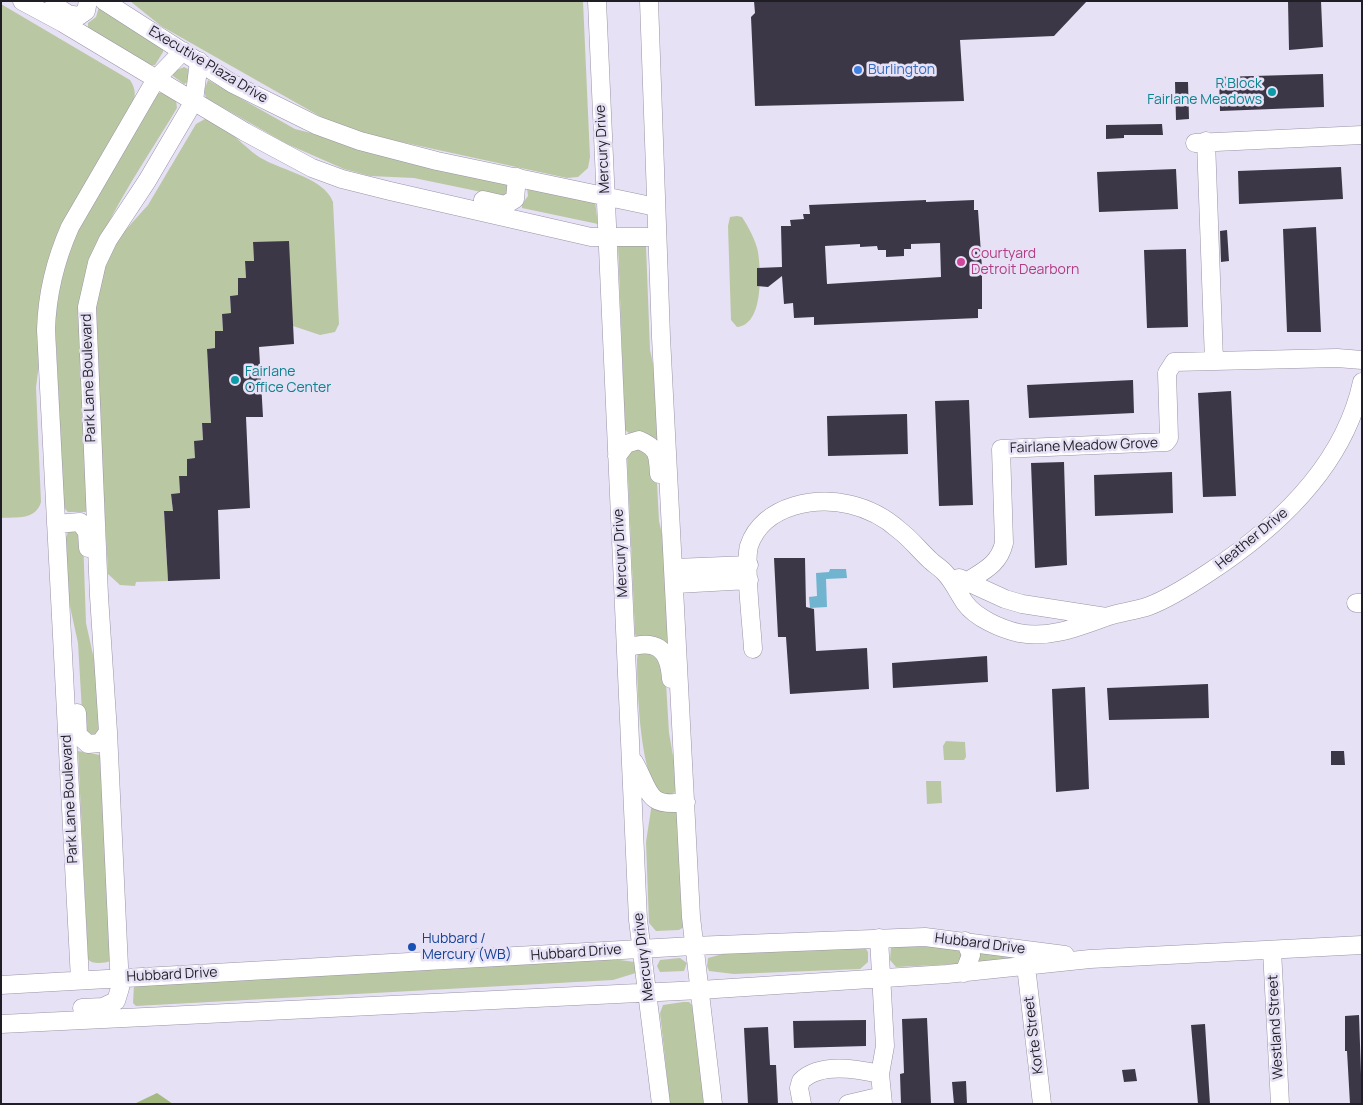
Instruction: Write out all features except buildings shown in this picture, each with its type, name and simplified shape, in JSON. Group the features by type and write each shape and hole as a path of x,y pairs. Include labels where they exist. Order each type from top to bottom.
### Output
{"street":[{"path":"22,1 272,147 312,168 342,179 390,191 591,237 657,237"},
{"path":"47,1 68,14 79,16 86,11 88,1"},
{"name":"Executive Plaza Drive","path":"104,1 233,84 279,108 351,138 437,160 656,207"},
{"name":"Mercury Drive","path":"597,1 630,755 641,949 661,1104"},
{"path":"649,1 657,237 693,946 713,1104"},
{"name":"Park Lane Boulevard","path":"80,980 46,330 50,280 70,227 156,79 183,51"},
{"name":"Park Lane Boulevard","path":"1,1013 103,1007 116,1001 120,988 86,325 88,298 97,264 108,240 194,101 199,62"},
{"path":"1214,361 1201,142 1362,135"},
{"path":"390,191 412,186 504,205 516,199 517,177"},
{"name":"Fairlane Meadow Grove","path":"968,581 992,565 1001,556 1004,543 1001,449 1166,442 1169,438 1167,373 1170,365 1174,362 1337,358 1362,360"},
{"name":"Heather Drive","path":"754,649 749,547 758,530 768,518 782,510 799,505 843,503 866,509 884,518 946,574 966,604 985,619 1019,633 1044,634 1064,631 1150,605 1188,586 1244,549 1278,521 1309,486 1336,445 1351,415 1362,382"},
{"path":"617,456 626,444 639,440 651,445 658,455 662,516 674,568"},
{"name":"Park Lane Boulevard","path":"56,524 80,522 87,532 92,622 102,662"},
{"path":"674,568 749,573"},
{"name":"Heather Drive","path":"946,574 968,581 1005,599 1022,604 1107,617"},
{"name":"Park Lane Boulevard","path":"61,618 73,646 78,735 88,744 94,744 100,743 108,732"},
{"path":"626,648 651,644 663,650 670,664 674,733 685,780"},
{"path":"630,755 647,791 656,801 667,805 686,802"},
{"name":"Hubbard Drive","path":"1,985 693,946 879,938 925,937 1090,959"},
{"path":"848,1104 882,1100 880,1074 885,1046 879,938"},
{"path":"964,973 971,955 965,941"},
{"name":"Hubbard Drive","path":"1,1024 700,990 964,973 1090,959 1362,945"},
{"name":"Westland Street","path":"1272,950 1280,1104"},
{"name":"Korte Street","path":"1026,966 1042,1104"},
{"path":"1,997 16,996 37,983"},
{"path":"802,1104 800,1088 802,1081 815,1072 853,1069 880,1074"}],"green space":[{"path":"130,1 583,1 590,157 588,168 578,177 567,178 369,135 323,118 161,26"},
{"path":"1,4 130,80 135,93 132,106 54,245 40,297 40,357 36,387 41,502 39,508 30,515 1,518"},
{"path":"99,7 163,47 163,52 155,65 150,65 88,30 88,23 96,17"},
{"path":"184,67 188,69 188,82 184,84 173,76 172,72"},
{"path":"208,80 295,129 506,182 509,188 506,194 501,196 414,178 370,176 344,169 287,144 206,98 204,91"},
{"path":"159,93 164,93 176,100 177,108 106,227 86,278 80,303 88,512 68,512 64,508 55,322 59,280 74,238 155,96"},
{"path":"205,119 227,130 264,160 310,180 328,193 333,202 339,324 335,332 320,335 293,326 253,242 254,261 245,261 246,278 238,278 238,295 230,296 231,313 222,314 223,331 215,332 215,348 207,349 211,423 202,424 203,440 195,441 195,458 187,459 187,476 179,476 180,493 171,494 173,511 164,512 168,581 136,582 135,586 120,585 108,574 94,314 105,263 122,234 148,205 196,124"},
{"path":"527,188 595,201 598,224 522,208 522,204 528,196"},
{"path":"730,217 742,217 756,243 760,284 759,296 752,317 746,324 737,327 731,320 728,226"},
{"path":"618,245 646,246 650,350 660,396 658,440 644,434 630,434 625,430"},
{"path":"641,445 656,464 659,521 668,560 670,645 660,640 636,637 635,634 627,456 629,450"},
{"path":"74,530 80,532 83,537 86,623 97,673 100,728 98,734 92,736 83,729 78,643 69,602 66,538 68,532"},
{"path":"650,648 665,666 669,733 679,789 666,795 656,788 648,769 640,718 637,659 638,653"},
{"path":"946,741 965,742 966,757 964,760 944,760 943,746"},
{"path":"78,751 100,755 111,961 102,963 95,963 88,959"},
{"path":"926,781 941,781 942,803 927,804"},
{"path":"652,803 678,806 684,927 679,930 656,931 649,923 646,842"},
{"path":"954,943 963,953 957,964 896,967 890,960 891,947"},
{"path":"978,945 1014,956 1013,958 977,963"},
{"path":"864,946 868,952 868,962 860,969 734,974 709,971 707,966 708,958 730,952"},
{"path":"680,958 687,963 684,971 660,972 657,966 660,960"},
{"path":"612,959 635,962 639,972 613,980 136,1006 133,1003 134,985"},
{"path":"689,1002 694,1007 706,1104 670,1104 660,1013 663,1005"},
{"path":"157,1093 173,1104 134,1104"}],"water":[{"path":"830,569 846,569 847,578 826,579 827,607 810,608 809,597 817,596 816,573 829,572"}],"place":[{"name":"Burlington","path":"858,70"},
{"name":"R Block Fairlane Meadows","path":"1272,92"},
{"name":"Courtyard Detroit Dearborn","path":"961,262"},
{"name":"Fairlane Office Center","path":"235,380"},
{"name":"Hubbard / Mercury (WB)","path":"412,947"}]}
